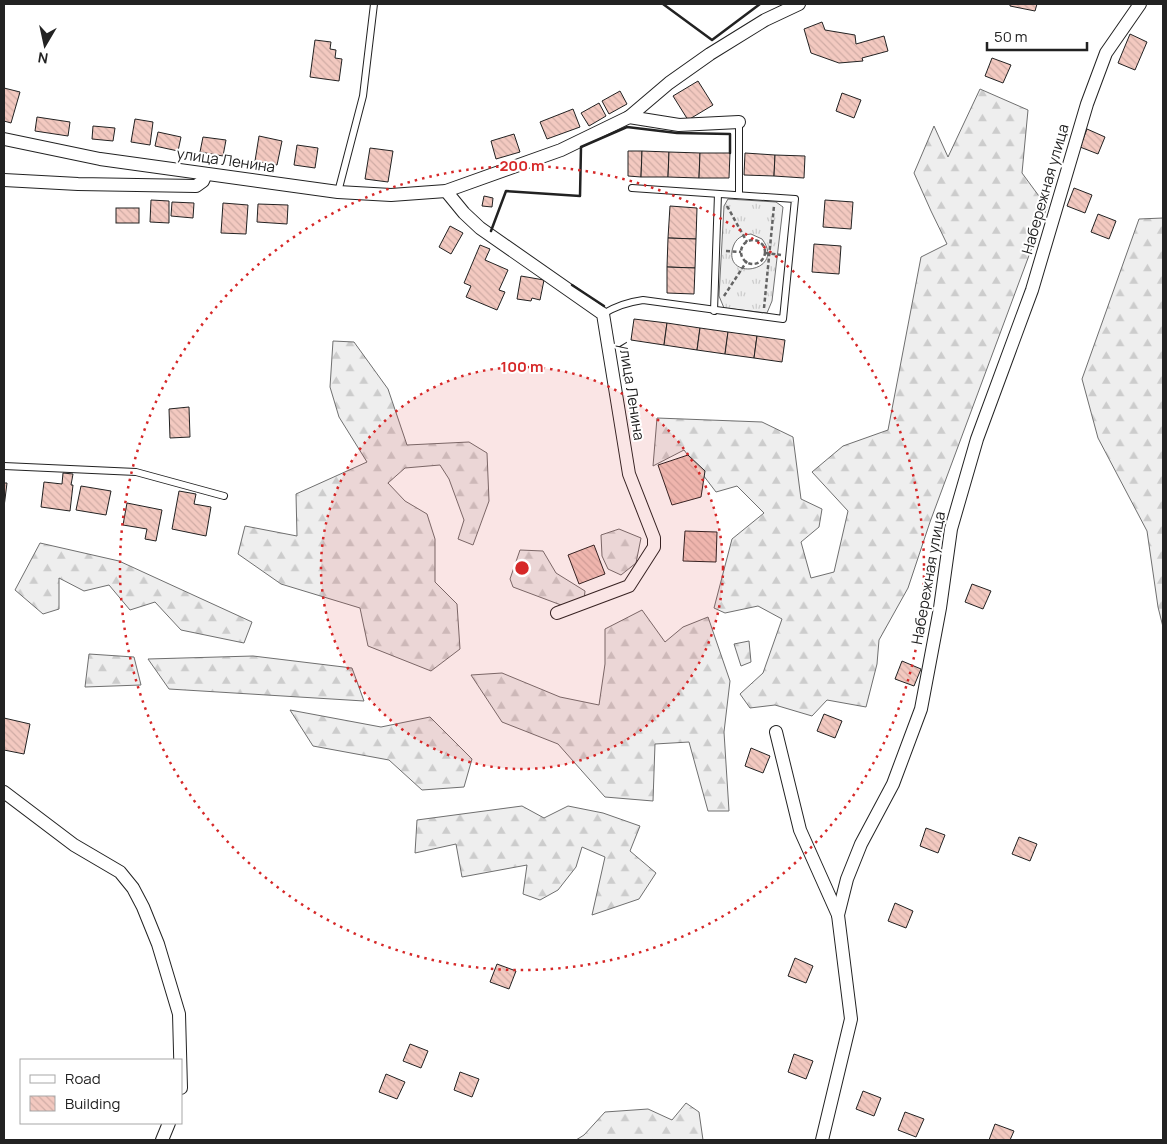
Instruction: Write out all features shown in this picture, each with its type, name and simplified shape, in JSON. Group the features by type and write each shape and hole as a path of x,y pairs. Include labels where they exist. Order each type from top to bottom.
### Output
{"street":[{"name":"улица Ленина","path":"4,139 100,159 338,192 391,195 446,190 561,150 629,117 669,83 710,54 765,20 800,4"},
{"name":"Набережная улица","path":"822,1140 851,1018 838,915 847,879 861,844 893,784 921,709 940,608 951,529 978,439 1032,290 1087,104 1106,53 1140,4"},
{"path":"629,117 679,125 739,122"},
{"path":"4,180 78,184 196,186 204,181 206,174"},
{"path":"446,190 464,213 480,228 603,314"},
{"name":"улица Ленина","path":"557,613 629,586 654,547 654,538 629,474 603,314"},
{"path":"776,732 800,830 838,915"},
{"path":"4,792 74,845 120,872 133,888 158,944 180,1014 181,1059"},
{"path":"162,1140 169,1124"}],"lane":[{"path":"338,192 363,96 374,4"},
{"path":"739,122 739,195"},
{"path":"603,314 613,307 643,300 783,319 795,198 632,188"},
{"path":"714,311 719,194"},
{"path":"4,466 136,472 224,496"}],"path":[{"path":"719,194 747,242"},
{"path":"763,317 776,198"},
{"path":"750,240 758,241 764,246 765,253 759,262 751,264 746,261 742,252 747,242 750,240"},
{"path":"716,250 742,252"},
{"path":"765,253 789,255"},
{"path":"714,311 746,261"}],"green space":[{"path":"980,89 1028,110 1022,173 1047,207 930,522 908,588 879,640 877,664 866,707 827,700 812,716 775,705 750,708 740,694 763,673 782,619 758,606 725,613 714,608 732,539 764,513 737,486 716,492 684,450 653,466 657,418 762,422 793,437 801,499 822,509 819,527 801,542 811,578 834,572 848,511 812,472 843,446 888,430 921,257 947,244 914,173 934,126 948,157"},
{"path":"728,199 776,202 783,207 772,301 767,313 724,308 719,296 724,206","holes":["751,234 762,239 767,250 766,259 761,265 744,269 736,265 732,258 733,247 738,239"]},
{"path":"1163,218 1163,627 1158,607 1147,531 1098,438 1082,379 1139,219"},
{"path":"333,341 354,342 388,389 407,445 469,442 487,453 489,501 473,545 458,539 464,520 449,479 440,465 405,468 388,483 405,501 427,514 435,539 435,582 457,604 460,649 431,671 368,646 360,608 281,584 238,554 245,526 297,536 296,494 367,462 339,417 330,387"},
{"path":"619,529 641,538 636,563 621,575 608,569 602,556 601,535"},
{"path":"40,543 119,561 252,622 244,643 181,630 155,602 130,610 109,585 84,591 59,578 59,609 43,614 15,590"},
{"path":"520,550 543,551 556,573 585,591 584,600 561,605 513,587 510,579"},
{"path":"642,610 665,642 683,627 708,617 730,681 724,732 729,811 708,811 689,742 655,744 653,801 605,797 558,744 502,722 471,675 502,673 560,697 599,705 605,664 605,629"},
{"path":"749,641 751,662 741,666 734,644"},
{"path":"89,654 134,657 141,685 85,687"},
{"path":"253,656 352,668 364,701 169,689 148,659"},
{"path":"290,710 381,727 430,717 472,759 464,787 422,790 389,760 313,746"},
{"path":"522,806 544,818 568,806 603,813 640,826 630,851 656,873 639,899 592,915 605,857 582,847 576,867 558,890 540,900 523,894 527,865 462,877 456,844 415,853 417,820"},
{"path":"686,1103 699,1112 703,1140 576,1140 584,1135 605,1112 648,1109 672,1120"}],"building":[{"path":"1010,4 1037,4 1035,11 1010,6"},
{"path":"822,22 825,30 855,35 856,44 884,36 888,51 862,58 863,61 839,63 811,53 804,29"},
{"path":"1130,34 1147,42 1135,70 1118,63"},
{"path":"315,40 331,42 330,49 336,50 335,58 342,59 339,81 310,77"},
{"path":"992,58 1011,65 1003,83 985,76"},
{"path":"698,81 713,105 688,120 673,96"},
{"path":"4,88 20,92 11,123 4,121"},
{"path":"620,91 627,104 609,114 602,101"},
{"path":"842,93 861,100 854,118 836,111"},
{"path":"599,103 606,116 589,126 581,113"},
{"path":"573,109 580,127 547,139 540,122"},
{"path":"37,117 70,122 68,136 35,131"},
{"path":"135,119 153,122 150,145 131,142"},
{"path":"93,126 115,128 113,141 92,139"},
{"path":"1087,129 1105,137 1098,154 1080,147"},
{"path":"158,132 181,137 178,151 155,146"},
{"path":"514,134 520,152 496,159 491,141"},
{"path":"259,136 282,141 277,165 255,161"},
{"path":"203,137 226,140 223,156 200,152"},
{"path":"297,145 318,148 315,168 294,165"},
{"path":"370,148 393,151 388,182 365,179"},
{"path":"628,151 642,151 641,177 628,176"},
{"path":"642,151 669,152 668,177 641,177"},
{"path":"669,152 700,153 699,178 668,177"},
{"path":"700,153 730,153 729,178 699,178"},
{"path":"745,153 775,155 774,176 744,175"},
{"path":"775,155 805,156 804,178 774,176"},
{"path":"1074,188 1092,195 1085,213 1067,206"},
{"path":"484,196 493,198 492,207 482,206"},
{"path":"151,200 169,201 169,223 150,222"},
{"path":"825,200 853,202 851,229 823,227"},
{"path":"172,202 194,203 193,218 171,216"},
{"path":"223,203 248,205 246,234 221,233"},
{"path":"258,204 288,205 287,224 257,222"},
{"path":"670,206 697,208 696,239 668,238"},
{"path":"116,208 139,208 139,223 116,223"},
{"path":"1098,214 1116,221 1109,239 1091,232"},
{"path":"450,226 463,233 451,254 439,247"},
{"path":"668,238 696,239 695,268 667,267"},
{"path":"814,244 841,246 839,274 812,272"},
{"path":"480,245 490,249 485,260 508,270 499,290 505,292 497,310 466,297 471,286 464,283"},
{"path":"667,267 695,268 694,294 667,293"},
{"path":"521,276 544,280 540,300 532,298 531,301 517,299"},
{"path":"634,319 667,323 664,345 631,340"},
{"path":"667,323 700,328 697,350 664,345"},
{"path":"700,328 728,332 725,354 697,350"},
{"path":"728,332 757,336 754,358 725,354"},
{"path":"757,336 785,340 782,362 754,358"},
{"path":"189,407 190,437 170,438 169,409"},
{"path":"688,455 705,471 701,497 672,505 658,465"},
{"path":"63,473 73,474 70,511 41,507 44,482 62,484"},
{"path":"4,483 7,483 4,507"},
{"path":"81,486 111,491 106,515 76,510"},
{"path":"179,491 196,494 194,504 211,507 206,536 172,529"},
{"path":"127,503 162,510 156,541 145,539 147,529 123,525"},
{"path":"685,531 717,532 716,562 683,561"},
{"path":"594,545 605,574 579,584 568,555"},
{"path":"972,584 991,591 983,609 965,602"},
{"path":"902,661 921,669 914,686 895,679"},
{"path":"824,714 842,721 835,738 817,731"},
{"path":"4,718 30,724 24,754 4,750"},
{"path":"751,748 770,756 763,773 745,766"},
{"path":"926,828 945,835 938,853 920,846"},
{"path":"1019,837 1037,844 1030,861 1012,854"},
{"path":"895,903 913,911 906,928 888,921"},
{"path":"795,958 813,966 806,983 788,976"},
{"path":"497,964 516,971 509,989 490,982"},
{"path":"410,1044 428,1051 421,1068 403,1061"},
{"path":"794,1054 813,1061 806,1079 788,1072"},
{"path":"460,1072 479,1079 472,1097 454,1090"},
{"path":"386,1074 405,1082 397,1099 379,1092"},
{"path":"863,1091 881,1098 874,1116 856,1109"},
{"path":"905,1112 924,1119 916,1137 898,1130"},
{"path":"995,1124 1014,1131 1010,1140 989,1140"}],"wall":[{"path":"663,4 712,40 760,4"},
{"path":"491,231 506,191 580,196 581,147 627,127 677,133 730,134 730,153"},
{"path":"572,285 604,306"}]}
